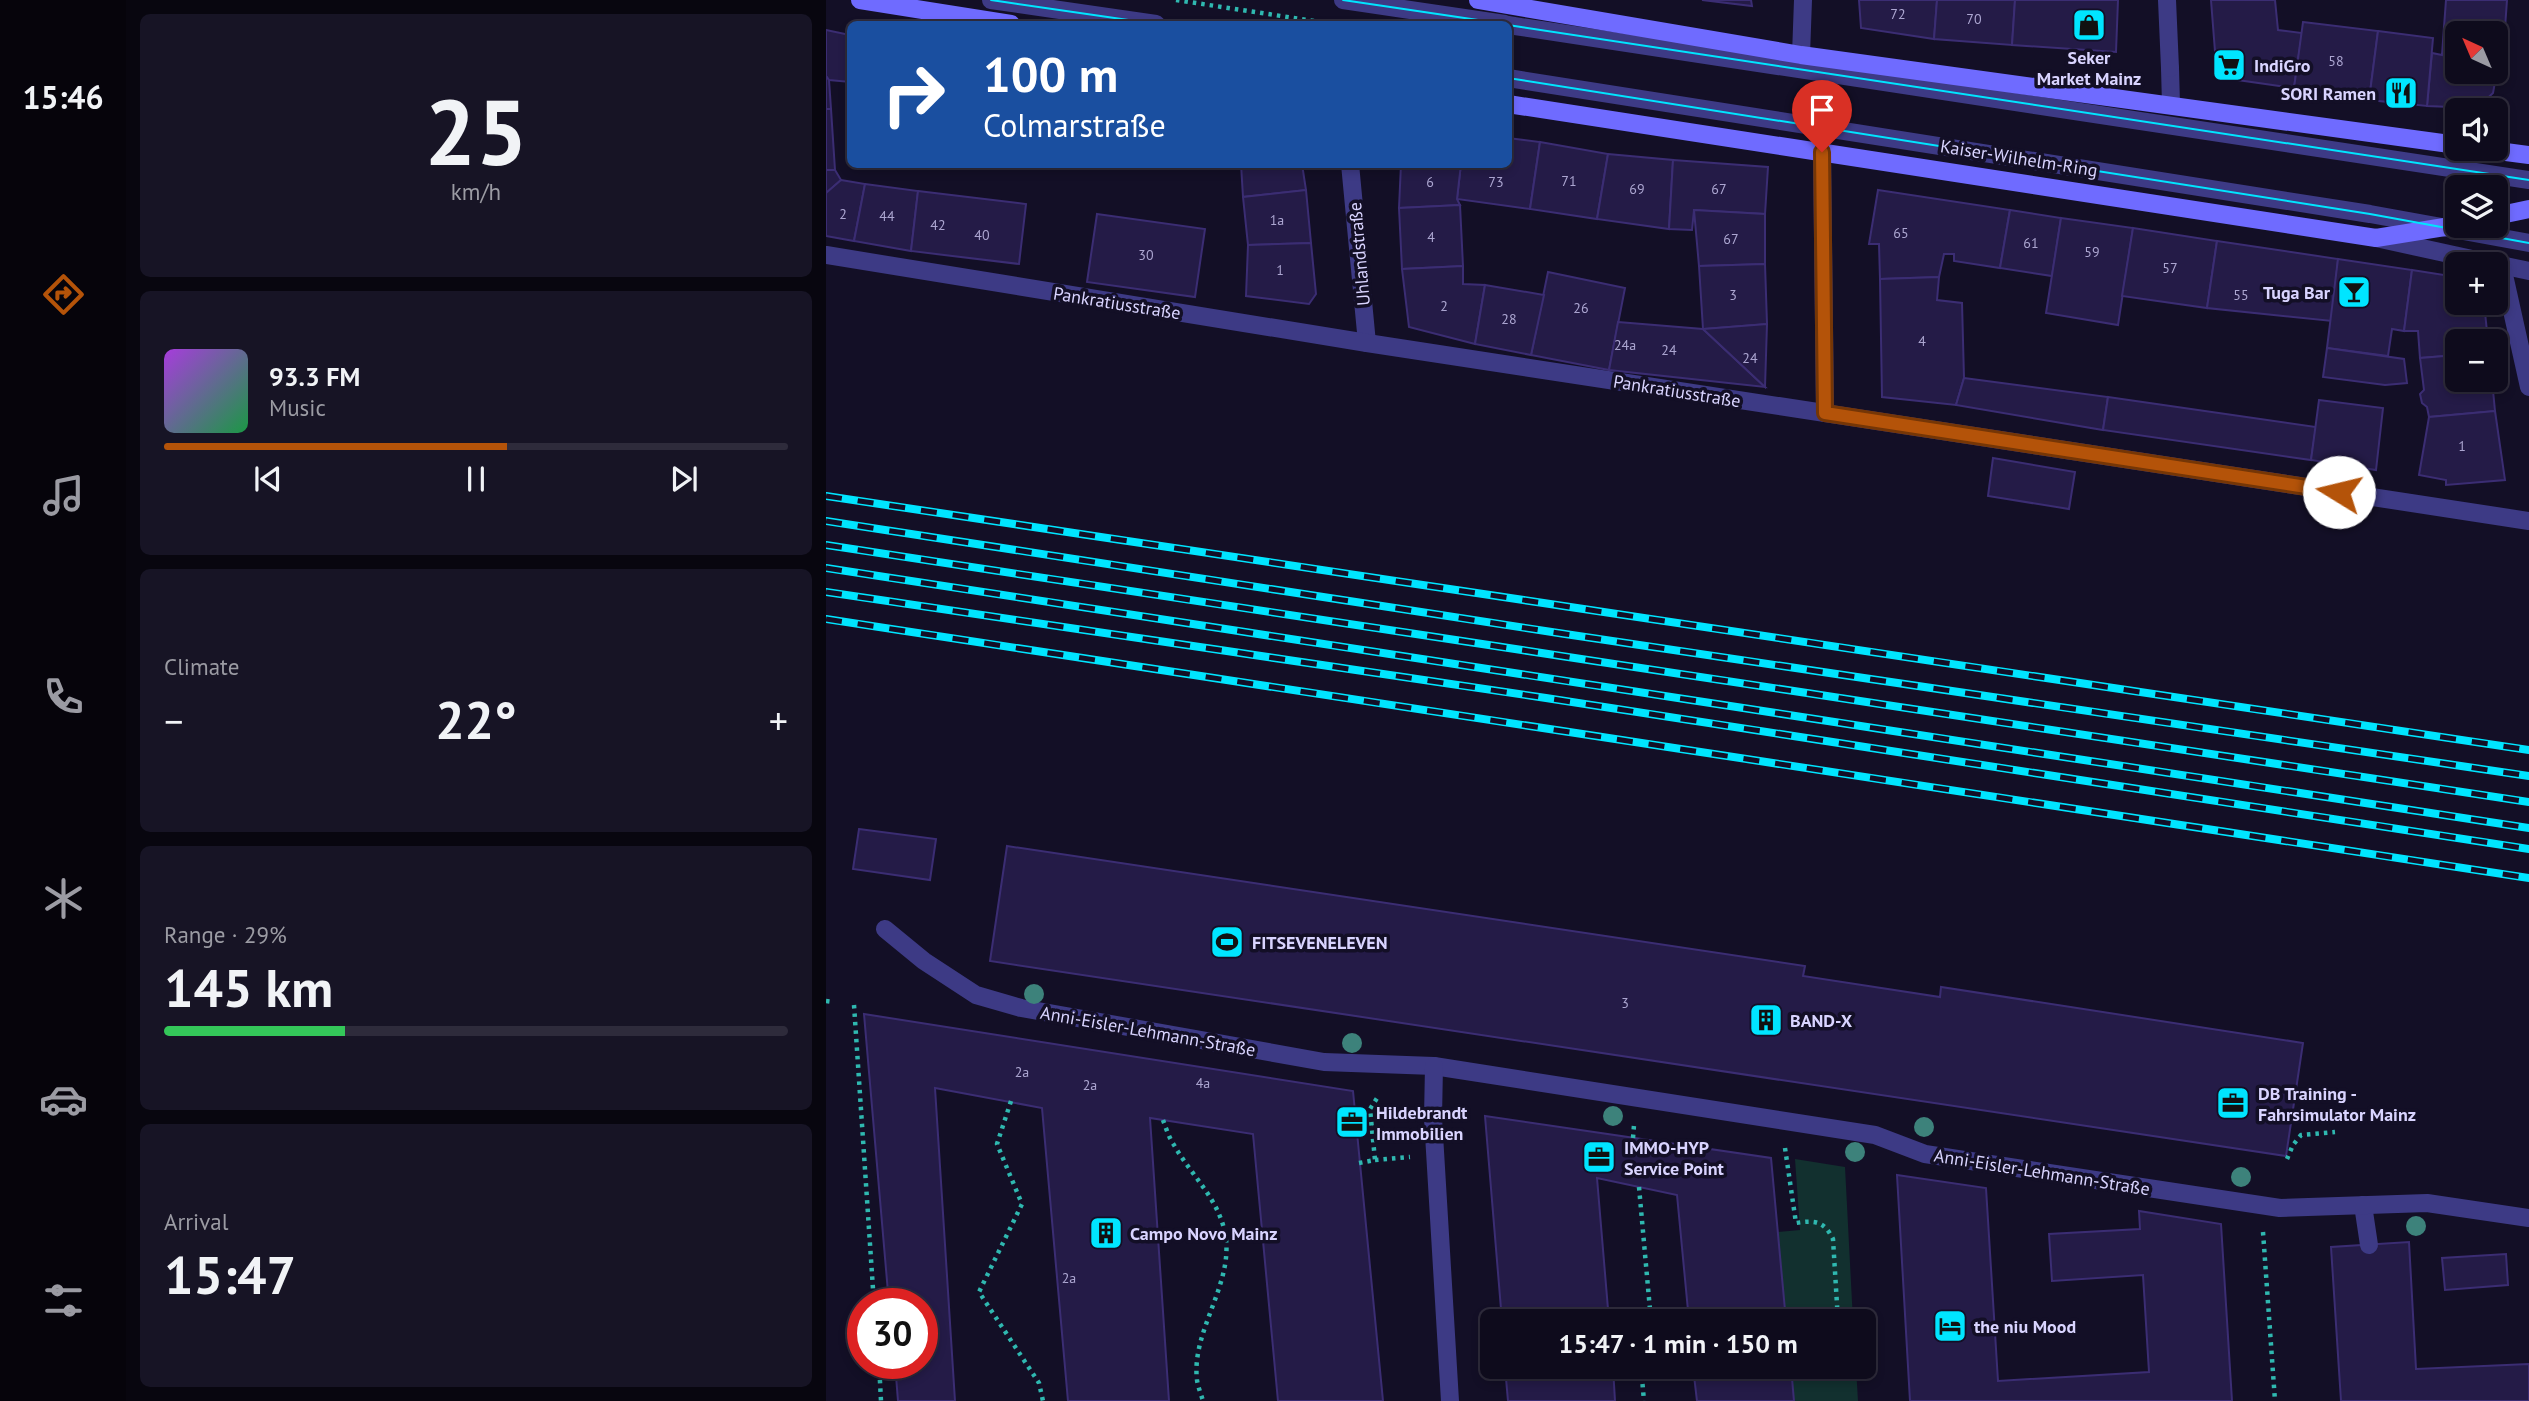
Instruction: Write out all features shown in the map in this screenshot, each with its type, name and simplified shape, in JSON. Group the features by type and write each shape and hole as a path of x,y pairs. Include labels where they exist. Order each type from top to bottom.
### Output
{"street":[{"path":"860,0 992,21"},
{"path":"991,0 1135,21"},
{"path":"1343,0 1481,21"},
{"path":"1479,0 1801,55 2445,143"},
{"path":"1801,55 1803,0"},
{"path":"2167,0 2171,104"},
{"path":"1512,26 2529,180"},
{"name":"Kaiser-Wilhelm-Ring","path":"1512,79 2445,225"},
{"name":"Kaiser-Wilhelm-Ring","path":"1512,105 2376,238 2445,253"},
{"path":"1822,152 1825,413"},
{"path":"2508,152 2529,155"},
{"name":"Uhlandstraße","path":"1350,168 1367,343"},
{"path":"2508,213 2529,209"},
{"path":"2376,238 2445,227"},
{"name":"Kaiser-Wilhelm-Ring","path":"2506,238 2529,243"},
{"name":"Pankratiusstraße","path":"826,255 1367,343 2529,521"},
{"name":"Kaiser-Wilhelm-Ring","path":"2508,267 2529,271"},
{"path":"2508,307 2529,387"},
{"name":"Anni-Eisler-Lehmann-Straße","path":"885,929 923,961 976,995 1021,1008 1324,1062 1434,1066 1875,1135 1925,1154 2280,1208 2427,1203 2529,1218"},
{"path":"1434,1066 1434,1128 1450,1401"},
{"path":"2363,1205 2369,1245"}],"path":[{"path":"1176,0 1316,21"},
{"path":"826,1001 834,1002"},
{"path":"854,1005 873,1288"},
{"path":"1375,1160 1370,1109 1380,1096"},
{"path":"1011,1101 997,1143 1022,1204 979,1292 1039,1383 1043,1401"},
{"path":"1163,1120 1173,1144 1216,1207 1225,1234 1226,1253 1222,1276 1200,1347 1197,1379 1203,1401"},
{"path":"1355,1127 1372,1124"},
{"path":"1633,1138 1634,1125"},
{"path":"2287,1159 2301,1135 2335,1132"},
{"path":"1785,1148 1796,1223 1811,1220 1821,1223 1828,1229 1833,1240 1838,1309"},
{"path":"1359,1163 1411,1157"},
{"path":"1639,1187 1650,1309"},
{"path":"2262,1221 2275,1401"},
{"path":"880,1379 881,1401"},
{"path":"1642,1379 1644,1401"}],"green space":[{"path":"1795,1159 1845,1167 1852,1309 1785,1309 1778,1232 1800,1230"},
{"path":"1792,1379 1857,1379 1858,1401 1794,1401"}],"building":[{"path":"1702,0 1751,0 1752,6"},
{"path":"1859,0 1937,0 1934,39 1861,28"},
{"path":"1937,0 2015,0 2012,45 1934,39"},
{"path":"2015,0 2118,0 2116,52 2012,45"},
{"path":"2211,0 2275,0 2278,30 2302,33 2294,88 2217,77"},
{"path":"2446,0 2507,0 2506,21 2445,21 2444,27"},
{"path":"2303,22 2378,31 2369,100 2294,88"},
{"path":"2445,27 2445,84 2495,84 2493,93 2488,98 2445,98 2445,107 2427,106 2432,53 2442,55"},
{"path":"826,30 847,34 847,82 829,80 826,76"},
{"path":"2378,31 2433,38 2427,106 2369,100"},
{"path":"826,76 829,80 831,109 826,109"},
{"path":"826,109 831,109 835,170 826,170"},
{"path":"1512,138 1540,142 1530,209 1457,199 1461,168 1512,168"},
{"path":"1540,142 1608,154 1597,219 1530,209"},
{"path":"1608,154 1673,160 1669,229 1597,219"},
{"path":"1673,160 1768,167 1765,214 1694,210 1692,230 1669,229"},
{"path":"1241,168 1303,168 1306,190 1243,197"},
{"path":"1401,168 1461,168 1457,199 1460,205 1399,208"},
{"path":"826,170 835,170 841,180 826,193"},
{"path":"841,180 865,184 854,241 826,236 826,193"},
{"path":"865,184 918,191 911,251 854,241"},
{"path":"1306,190 1311,243 1248,245 1243,197"},
{"path":"1878,190 2010,210 2000,268 1954,261 1954,254 1944,254 1939,277 1880,279 1879,244 1869,244"},
{"path":"918,191 1026,204 1019,264 911,251"},
{"path":"1460,205 1463,266 1402,269 1399,208"},
{"path":"1694,210 1765,214 1765,264 1699,266"},
{"path":"2010,210 2061,218 2052,276 2000,268"},
{"path":"1097,214 1205,229 1195,297 1087,282"},
{"path":"2061,218 2133,228 2118,325 2046,313"},
{"path":"2133,228 2217,241 2207,308 2122,296"},
{"path":"2217,241 2338,259 2332,321 2207,308"},
{"path":"1311,243 1316,294 1309,304 1246,296 1248,245"},
{"path":"2338,259 2412,270 2404,331 2392,329 2388,356 2327,348"},
{"path":"1765,264 1767,324 1703,329 1699,266"},
{"path":"1463,266 1463,284 1485,285 1475,344 1409,327 1402,269"},
{"path":"2412,270 2445,275 2445,315 2485,315 2487,329 2445,329 2445,356 2420,358 2418,331 2404,331"},
{"path":"1548,272 1625,288 1609,370 1531,355"},
{"path":"1939,277 1937,300 1962,303 1964,378 1956,405 1882,397 1880,279"},
{"path":"1485,285 1544,295 1531,355 1475,344"},
{"path":"1618,322 1703,329 1765,387 1609,370"},
{"path":"1767,324 1765,387 1703,329"},
{"path":"2327,348 2404,359 2407,383 2385,385 2323,377"},
{"path":"2445,356 2445,392 2493,392 2495,411 2429,417 2420,394 2424,390 2420,358"},
{"path":"1964,378 2108,397 2103,430 1956,405"},
{"path":"2108,397 2316,427 2311,460 2103,430"},
{"path":"2319,400 2383,408 2376,470 2311,460"},
{"path":"2495,411 2505,480 2446,485 2446,480 2419,475 2429,417"},
{"path":"1993,458 2075,472 2069,509 1988,496"},
{"path":"859,829 936,839 930,880 853,869"},
{"name":"BAND-X","path":"1007,846 1805,966 1803,976 1940,997 1941,987 2303,1043 2286,1156 990,961"},
{"name":"Campo Novo Mainz","path":"864,1014 1353,1091 1383,1401 1278,1401 1253,1134 1150,1118 1169,1401 1068,1401 1042,1108 935,1088 955,1401 898,1401 896,1379 938,1379 938,1288 888,1288"},
{"path":"1485,1116 1771,1158 1785,1309 1688,1309 1677,1195 1597,1178 1608,1309 1501,1309"},
{"name":"the niu Mood","path":"1897,1175 1986,1188 1998,1381 2149,1372 2143,1275 2052,1281 2049,1234 2140,1229 2139,1211 2221,1224 2232,1401 1910,1401"},
{"path":"2409,1242 2416,1369 2529,1364 2529,1401 2341,1401 2331,1247"},
{"path":"2506,1254 2508,1285 2445,1290 2442,1258"},
{"path":"1506,1379 1614,1379 1615,1401 1508,1401"},
{"path":"1694,1379 1792,1379 1794,1401 1697,1401"}],"tram line":[{"path":"991,0 1135,21"},
{"path":"1343,0 1485,21"},
{"path":"1512,26 2529,180"},
{"path":"1512,79 2370,214 2529,243"}],"railway":[{"path":"826,496 2529,750"},
{"path":"826,521 1565,634 2529,776"},
{"path":"826,545 2529,802"},
{"path":"826,568 2529,828"},
{"path":"826,592 1546,698 2529,849"},
{"path":"826,619 2529,878"}],"place":[{"name":"Seker Market Mainz","path":"2089,25"},
{"name":"IndiGro","path":"2229,65"},
{"name":"SORI Ramen","path":"2401,93"},
{"name":"Tuga Bar","path":"2354,292"},
{"name":"FITSEVENELEVEN","path":"1227,942"},
{"name":"BAND-X","path":"1766,1020"},
{"name":"DB Training - Fahrsimulator Mainz","path":"2233,1103"},
{"name":"Hildebrandt Immobilien","path":"1352,1122"},
{"name":"IMMO-HYP Service Point","path":"1599,1157"},
{"name":"Campo Novo Mainz","path":"1106,1233"},
{"name":"the niu Mood","path":"1950,1326"}],"route":[{"path":"1822,152 1825,413 2339,492"}]}
